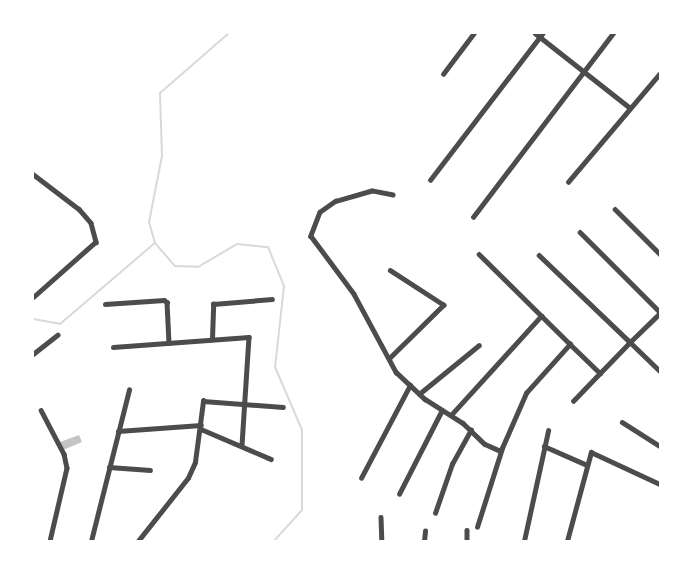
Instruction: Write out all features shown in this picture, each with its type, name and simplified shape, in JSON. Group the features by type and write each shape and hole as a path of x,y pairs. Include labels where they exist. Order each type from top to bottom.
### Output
{"street":[{"path":"443,74 474,33"},
{"path":"473,217 613,33"},
{"path":"430,180 539,34 629,107"},
{"path":"568,182 629,107 660,74"},
{"path":"33,174 79,209 91,223 96,242 34,297"},
{"path":"393,195 372,191 336,201 320,212 311,236 354,294 396,372 419,394 471,430 485,444 501,451"},
{"path":"615,209 660,254"},
{"path":"573,401 660,312 580,232"},
{"path":"479,254 600,373"},
{"path":"539,255 660,372"},
{"path":"390,270 444,305 390,358"},
{"path":"212,339 213,304 272,299"},
{"path":"105,304 164,300 167,302 169,343"},
{"path":"450,415 541,316"},
{"path":"33,354 57,335"},
{"path":"113,347 249,337 242,446"},
{"path":"477,527 501,451 526,393 570,344"},
{"path":"419,394 478,345"},
{"path":"361,478 410,385"},
{"path":"91,541 129,390"},
{"path":"138,541 188,478 201,427 203,401 283,407"},
{"path":"40,410 64,454 67,468 50,541"},
{"path":"399,494 442,410"},
{"path":"622,422 660,446"},
{"path":"118,431 201,427 271,459"},
{"path":"435,513 452,464 471,430"},
{"path":"524,541 548,431"},
{"path":"544,446 587,465"},
{"path":"567,541 587,465 593,451 660,484"},
{"path":"109,467 150,470"},
{"path":"381,518 382,541"},
{"path":"467,530 467,541"},
{"path":"424,531 424,541"}],"building":[{"path":"79,435 82,442 63,450 60,442"}],"waterway":[{"path":"229,33 160,93 162,156 149,222 155,243 175,266 198,267 237,244 268,247 284,286 275,367 302,430 302,510 274,541"},
{"path":"33,319 60,324 155,243"}]}
